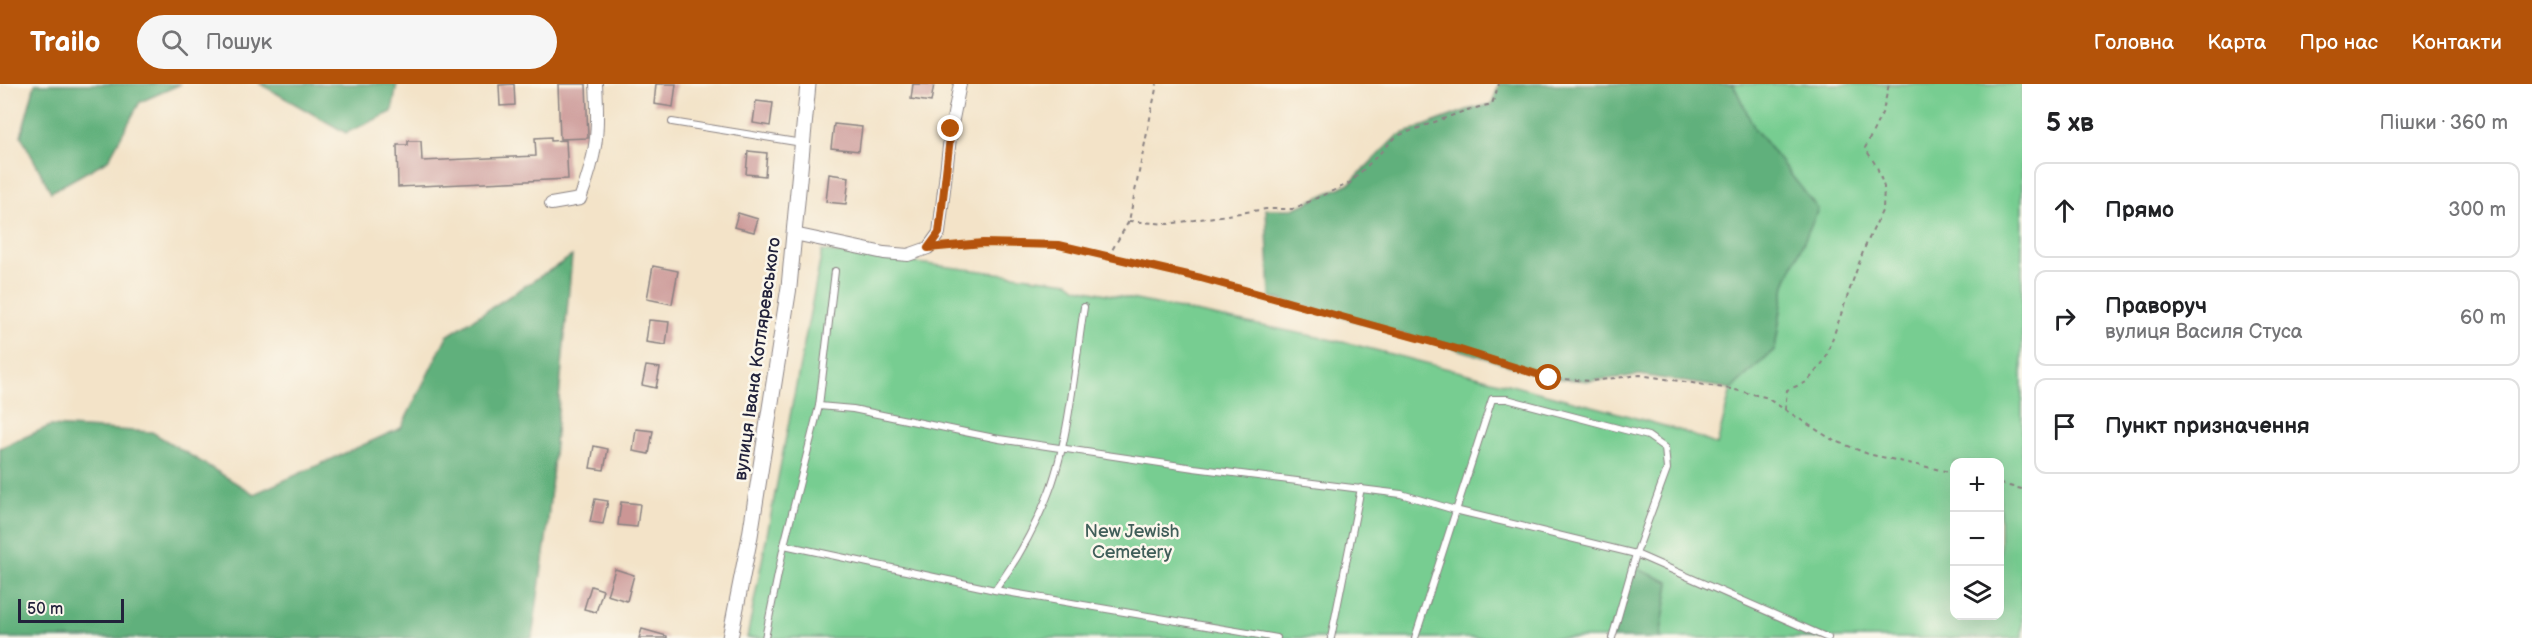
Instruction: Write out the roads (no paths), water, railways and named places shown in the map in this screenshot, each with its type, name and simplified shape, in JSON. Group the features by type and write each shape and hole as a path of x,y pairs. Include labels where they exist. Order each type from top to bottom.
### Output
{"street":[{"path":"551,204 580,199 594,161 598,121 596,84"},
{"name":"вулиця Івана Котляревського","path":"730,638 750,536 789,288 808,84"},
{"path":"794,234 884,253 908,255 928,248 939,233 951,129 960,84"}],"lane":[{"path":"672,123 802,143"},
{"path":"765,638 784,545 819,406 835,271"},
{"path":"995,590 1009,570 1048,497 1062,448 1084,307"},
{"path":"1414,638 1492,399 1507,399 1648,436 1665,448 1668,469 1636,554 1612,638"},
{"path":"819,406 853,410 999,439 1194,468 1401,494 1455,510 1636,554 1828,638"},
{"path":"1331,638 1361,488"},
{"path":"784,545 995,590 1277,638"}],"park label":[{"name":"New Jewish Cemetery","path":"1132,541"}]}
